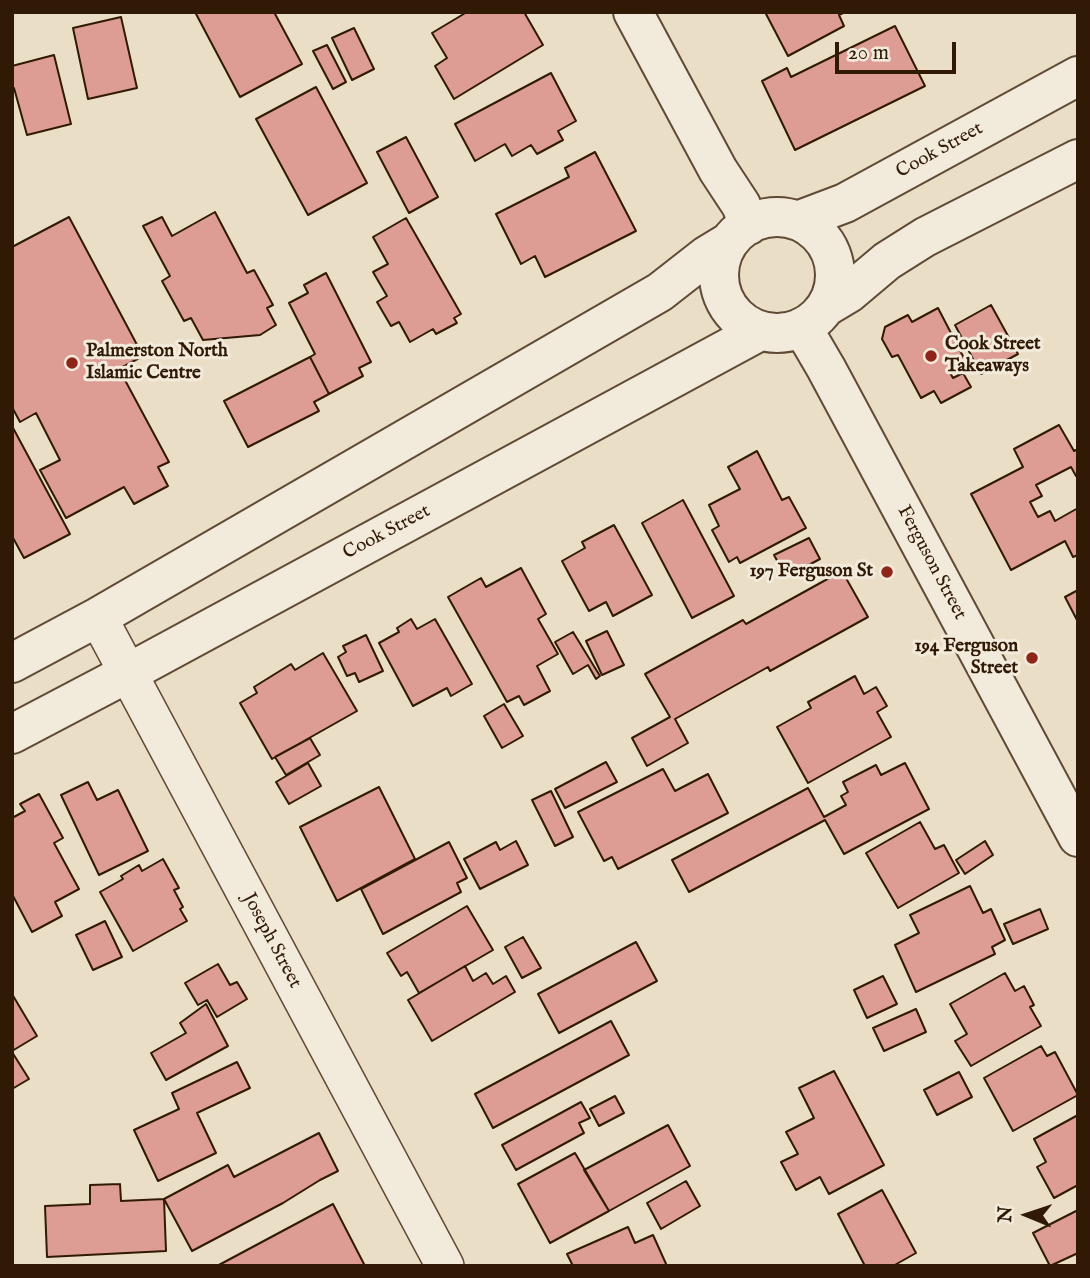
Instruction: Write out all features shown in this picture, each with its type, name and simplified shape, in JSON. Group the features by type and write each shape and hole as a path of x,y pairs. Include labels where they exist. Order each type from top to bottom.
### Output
{"street":[{"path":"633,12 718,170 741,205 738,234 720,262 717,277 720,294 730,311 742,322 760,331 788,332 849,293 887,261 925,237 1078,159"},
{"name":"Cook Street","path":"800,220 845,203 1078,76"},
{"path":"12,663 97,617 660,292 738,234 771,216 800,220 821,237 832,253 836,272 835,289 815,316"},
{"name":"Ferguson Street","path":"815,316 826,368 1078,837"},
{"name":"Cook Street","path":"12,734 760,331"},
{"name":"Joseph Street","path":"97,617 445,1266"}],"building":[{"path":"195,12 274,12 302,64 240,97"},
{"path":"467,12 524,12 543,45 454,99 435,66 447,58 432,33"},
{"path":"765,12 845,12 839,15 844,26 788,56"},
{"path":"121,17 137,88 88,99 73,28"},
{"path":"895,26 925,86 795,150 762,81 787,68 791,77"},
{"path":"354,28 374,69 352,80 332,38"},
{"path":"327,45 346,82 333,89 313,51"},
{"path":"54,55 71,124 27,135 14,88 12,89 12,66"},
{"path":"551,73 576,121 558,131 563,140 537,154 531,145 512,156 505,144 475,161 455,124"},
{"path":"316,87 367,183 308,215 256,119"},
{"path":"406,137 438,197 409,213 377,152"},
{"path":"595,152 636,231 545,277 535,256 521,264 496,214 569,177 565,168"},
{"path":"215,212 247,273 254,270 273,305 267,308 276,325 260,335 203,340 191,318 184,321 162,281 170,276 143,226 162,217 172,236"},
{"name":"Palmerston North Islamic Centre","path":"69,217 143,356 119,369 169,462 158,467 168,486 134,504 124,487 66,518 40,470 60,460 36,413 20,422 12,407 12,247"},
{"path":"406,218 461,314 454,318 457,323 436,334 433,329 410,342 399,322 391,326 377,302 387,296 373,272 388,264 373,237"},
{"path":"326,273 371,362 359,368 363,376 329,394 310,357 315,354 289,303 308,293 304,285"},
{"path":"991,305 1018,354 981,374 955,325"},
{"name":"Cook Street Takeaways","path":"938,308 966,362 949,371 953,378 963,373 971,387 941,403 934,391 921,398 898,355 892,357 882,339 885,327 908,315 912,322"},
{"path":"310,357 329,394 314,402 319,411 248,447 224,401"},
{"path":"1059,425 1074,451 1078,449 1078,475 1076,476 1071,467 1036,485 1042,496 1030,502 1038,517 1050,511 1055,521 1078,508 1078,555 1073,557 1065,541 1011,570 971,494 1023,467 1014,449"},
{"path":"12,426 70,534 24,558 12,536"},
{"path":"757,451 782,500 789,497 806,528 740,563 737,557 729,562 712,530 719,526 709,505 740,489 728,467"},
{"path":"683,500 734,596 692,618 642,523"},
{"path":"614,525 652,595 613,616 606,602 589,611 562,561 585,548 582,542"},
{"path":"809,538 820,559 786,577 774,555"},
{"path":"521,568 546,614 538,619 558,654 537,666 550,691 524,705 519,696 507,702 448,597 481,578 486,587"},
{"path":"842,571 868,617 770,671 768,667 675,719 688,743 647,766 632,738 670,717 645,674 743,620 746,624"},
{"path":"1078,590 1078,622 1065,597"},
{"path":"411,619 417,629 435,619 472,684 451,696 447,688 413,706 379,643 399,632 397,628"},
{"path":"607,631 624,665 602,675 586,641"},
{"path":"573,632 600,676 596,679 588,665 573,674 555,642"},
{"path":"366,635 383,671 359,682 355,673 347,676 338,657 346,652 343,646"},
{"path":"323,653 357,711 272,759 240,703 257,693 254,687 291,664 295,670"},
{"path":"855,676 864,694 876,687 887,706 877,712 891,737 808,783 777,727 811,708 808,702"},
{"path":"504,704 523,736 502,748 484,716"},
{"path":"310,738 320,755 286,775 275,757"},
{"path":"606,762 617,782 565,808 555,789"},
{"path":"308,763 321,786 289,804 276,782"},
{"path":"905,763 929,809 844,854 825,820 689,892 672,860 808,788 824,817 846,805 841,796 848,792 843,782 876,765 881,775"},
{"path":"663,769 675,791 708,774 728,813 618,869 612,857 604,861 578,812"},
{"path":"88,782 97,800 118,790 148,851 99,875 61,795"},
{"path":"379,787 415,859 337,901 300,827"},
{"path":"551,791 573,837 555,846 532,800"},
{"path":"39,794 63,838 54,843 79,889 55,902 62,916 32,932 12,894 12,818 25,811 20,804"},
{"path":"920,822 935,849 944,845 959,873 898,908 866,853"},
{"path":"516,841 528,865 480,889 464,859 496,842 500,850"},
{"path":"985,841 993,855 965,874 956,860"},
{"path":"449,842 467,878 457,883 461,892 383,934 361,889"},
{"path":"163,859 179,888 174,890 187,921 133,951 100,892 123,879 121,876 139,865 142,871"},
{"path":"970,886 983,913 991,909 1005,940 992,947 995,954 916,992 895,945 919,933 910,915"},
{"path":"467,906 493,950 419,993 407,972 401,976 387,953"},
{"path":"1040,909 1048,929 1013,944 1004,924"},
{"path":"105,921 122,957 93,970 76,935"},
{"path":"523,937 541,968 522,978 505,947"},
{"path":"636,942 657,981 559,1033 538,994"},
{"path":"218,964 230,985 237,982 247,999 217,1017 207,1000 198,1005 185,983"},
{"path":"465,966 473,981 486,973 493,984 506,976 515,992 432,1041 408,1000"},
{"path":"1005,973 1015,991 1024,986 1034,1005 1030,1007 1041,1026 971,1066 955,1041 967,1034 950,1004"},
{"path":"883,976 897,1004 867,1018 854,990"},
{"path":"12,994 37,1036 12,1051"},
{"path":"206,1004 228,1046 166,1080 151,1053 186,1033 180,1023"},
{"path":"916,1009 926,1032 884,1051 873,1028"},
{"path":"611,1021 629,1055 493,1128 475,1094"},
{"path":"1041,1046 1047,1056 1055,1052 1078,1095 1013,1131 984,1078"},
{"path":"12,1052 29,1079 12,1089"},
{"path":"237,1062 250,1088 197,1113 216,1153 158,1181 134,1130 179,1109 172,1093"},
{"path":"834,1071 884,1165 829,1194 820,1177 796,1190 781,1162 798,1154 786,1132 814,1118 799,1088"},
{"path":"959,1072 972,1097 937,1115 924,1090"},
{"path":"615,1096 624,1113 599,1126 590,1109"},
{"path":"581,1102 590,1118 579,1123 584,1133 516,1170 502,1145"},
{"path":"1078,1115 1078,1185 1054,1198 1037,1167 1046,1162 1034,1139"},
{"path":"668,1125 690,1166 609,1211 584,1170"},
{"path":"319,1133 338,1171 192,1251 164,1199 228,1165 234,1177"},
{"path":"575,1153 609,1211 550,1243 518,1184"},
{"path":"686,1181 700,1206 661,1229 647,1203"},
{"path":"120,1184 121,1201 164,1199 166,1251 47,1257 45,1206 90,1204 90,1185"},
{"path":"882,1190 916,1253 893,1266 865,1266 838,1214"},
{"path":"333,1204 365,1266 217,1266"},
{"path":"1078,1210 1078,1253 1050,1266 1033,1233"},
{"path":"628,1227 635,1243 653,1235 667,1266 573,1266 567,1254"}],"place":[{"name":"Cook Street Takeaways","path":"931,356"},
{"name":"Palmerston North Islamic Centre","path":"72,363"},
{"name":"197 Ferguson St","path":"887,572"},
{"name":"194 Ferguson Street","path":"1032,658"}]}
